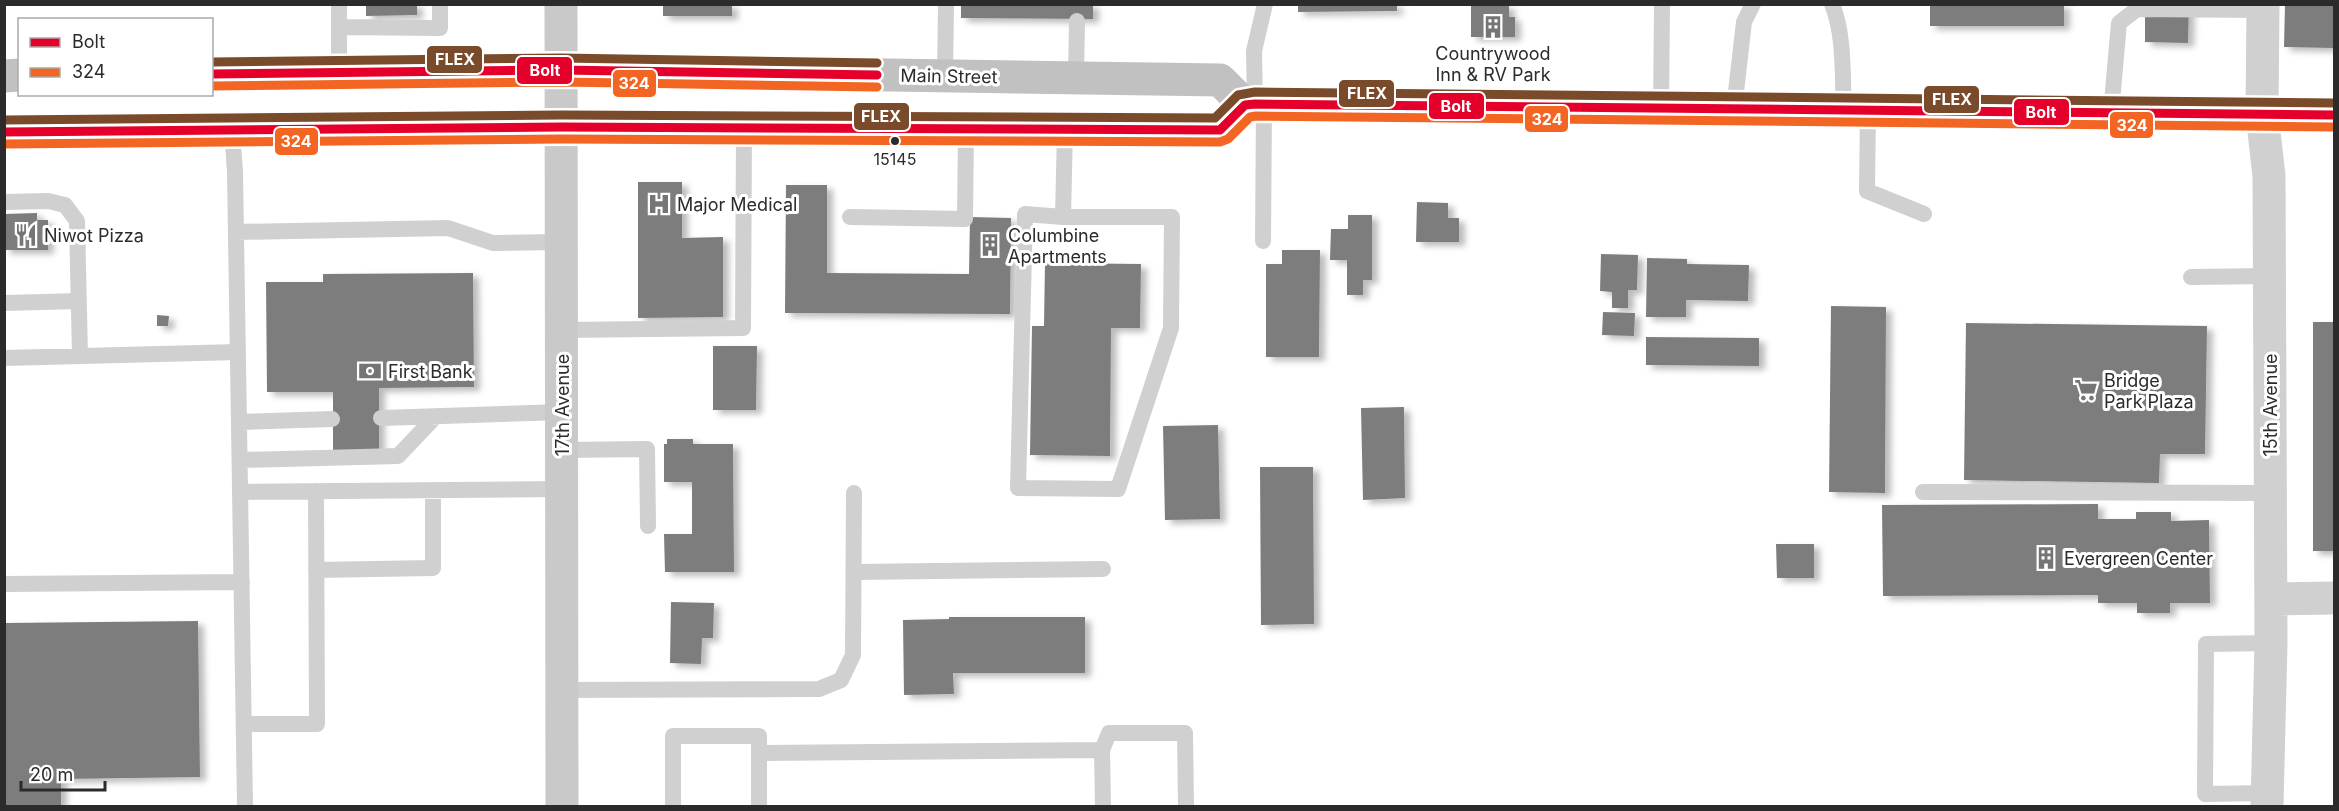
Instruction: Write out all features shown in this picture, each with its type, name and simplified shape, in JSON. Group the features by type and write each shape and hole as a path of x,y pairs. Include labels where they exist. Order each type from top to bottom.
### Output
{"highway":[{"name":"Main Street","path":"213,74 561,70 1220,80 1255,104"},
{"path":"4,132 561,127 966,127 1220,130 1255,104 2334,115"}],"main road":[{"name":"17th Avenue","path":"561,4 562,807"}],"street":[{"name":"15th Avenue","path":"2263,7 2262,114 2269,176 2271,493 2271,643 2267,800"},
{"path":"2271,599 2334,598"}],"lane":[{"path":"339,4 339,73"},
{"path":"339,27 440,28 440,4"},
{"path":"945,76 946,4"},
{"path":"1263,241 1254,51 1265,4"},
{"path":"1661,108 1662,4"},
{"path":"1734,109 1744,22 1754,4"},
{"path":"1832,4 1836,15 1841,54 1856,110 1867,191 1924,214"},
{"path":"2111,113 2119,23 2137,9 2263,7"},
{"path":"1076,78 1077,21"},
{"path":"562,330 743,328 744,127"},
{"path":"850,217 964,219 966,127"},
{"path":"1063,217 1065,129"},
{"path":"232,130 236,232 245,807"},
{"path":"4,202 48,201 65,205 77,221 80,356"},
{"path":"1025,214 1063,217 1172,217 1171,328 1118,489 1018,488 1025,214"},
{"path":"236,232 448,228 493,243 562,242"},
{"path":"2191,277 2269,276"},
{"path":"4,303 79,301"},
{"path":"4,358 238,352"},
{"path":"381,418 562,412"},
{"path":"240,460 398,456 436,416"},
{"path":"239,422 332,419"},
{"path":"562,450 647,449 648,526"},
{"path":"240,492 562,489"},
{"path":"316,570 434,568 434,490"},
{"path":"244,724 317,724 316,491"},
{"path":"1923,492 2271,493"},
{"path":"562,690 819,689 841,680 853,655 854,493"},
{"path":"854,572 1103,569"},
{"path":"4,584 242,582"},
{"path":"2267,800 2205,794 2206,644 2271,643"},
{"path":"1102,807 1102,750 1109,733 1185,733 1186,807"},
{"path":"673,807 673,736 759,736 759,807"},
{"path":"759,753 1102,750"}],"building":[{"path":"366,4 417,4 417,15 366,16"},
{"path":"663,4 732,4 732,16 663,16"},
{"path":"961,4 1093,4 1093,19 961,18"},
{"path":"1298,4 1397,4 1397,11 1298,12"},
{"path":"1930,4 2064,4 2064,26 1930,26"},
{"path":"2145,4 2189,4 2188,43 2145,42"},
{"path":"2285,4 2334,4 2334,48 2284,47"},
{"name":"Countrywood Inn & RV Park","path":"1471,5 1509,5 1509,17 1515,17 1515,37 1471,37"},
{"path":"638,182 682,182 682,238 723,237 723,317 638,318"},
{"name":"Columbine Apartments","path":"786,185 827,185 827,273 969,274 970,217 1011,218 1010,314 785,313"},
{"path":"1417,202 1448,203 1448,218 1459,218 1459,242 1416,242"},
{"name":"Niwot Pizza","path":"37,213 37,220 48,220 48,250 4,250 4,214"},
{"path":"1348,215 1372,215 1372,280 1363,280 1363,295 1347,295 1347,260 1330,260 1331,229 1348,229"},
{"path":"1282,250 1320,250 1319,357 1266,357 1266,264 1282,264"},
{"path":"1601,254 1638,255 1637,290 1628,290 1628,308 1612,308 1612,292 1600,291"},
{"path":"1647,258 1687,259 1687,264 1749,265 1748,301 1686,300 1686,317 1646,317"},
{"path":"1045,263 1141,264 1140,328 1111,328 1110,456 1030,455 1032,326 1044,326"},
{"name":"First Bank","path":"473,273 474,387 379,388 379,451 333,452 333,392 267,392 266,282 323,282 323,274"},
{"path":"1831,306 1886,307 1885,493 1829,492"},
{"path":"1603,312 1635,313 1634,336 1602,335"},
{"path":"157,315 169,316 168,326 157,326"},
{"path":"2313,322 2334,322 2334,551 2313,551"},
{"name":"Bridge Park Plaza","path":"1966,323 2207,326 2205,454 2160,454 2159,483 1964,480"},
{"path":"1646,337 1759,338 1759,366 1646,365"},
{"path":"713,346 757,346 756,410 713,410"},
{"path":"1404,407 1405,498 1363,500 1361,408"},
{"path":"1218,425 1220,519 1165,520 1163,426"},
{"path":"667,439 693,439 693,444 733,444 734,572 665,572 664,534 692,534 692,482 664,482 664,444 667,444"},
{"path":"1260,467 1313,467 1314,624 1261,625"},
{"name":"Evergreen Center","path":"2098,504 2098,519 2136,519 2136,512 2171,512 2171,521 2209,520 2210,603 2170,603 2170,613 2137,613 2137,603 2098,603 2098,595 1883,596 1882,505"},
{"path":"1776,544 1814,544 1814,578 1777,578"},
{"path":"671,602 714,603 713,638 702,638 701,664 670,663"},
{"path":"949,617 1085,617 1085,673 953,673 954,694 904,695 903,620 949,619"},
{"path":"198,621 200,777 61,779 61,806 4,806 4,623"}],"transit line":[{"name":"FLEX","path":"213,62 561,58 877,63"},
{"name":"Bolt","path":"213,74 561,70 877,75"},
{"name":"324","path":"213,86 561,82 877,87"},
{"name":"FLEX","path":"4,120 561,115 1215,118 1238,95 1255,92 2334,103"},
{"name":"Bolt","path":"4,132 561,127 1220,130 1245,105 1255,104 2334,115"},
{"name":"324","path":"4,144 561,139 1220,142 1228,139 1250,117 1256,116 2334,127"}],"place":[{"name":"Countrywood Inn & RV Park","path":"1493,27"},
{"name":"15145","path":"895,141"},
{"name":"Major Medical","path":"659,204"},
{"name":"Niwot Pizza","path":"26,235"},
{"name":"Columbine Apartments","path":"990,245"},
{"name":"First Bank","path":"370,371"},
{"name":"Bridge Park Plaza","path":"2086,390"},
{"name":"Evergreen Center","path":"2046,558"}]}
